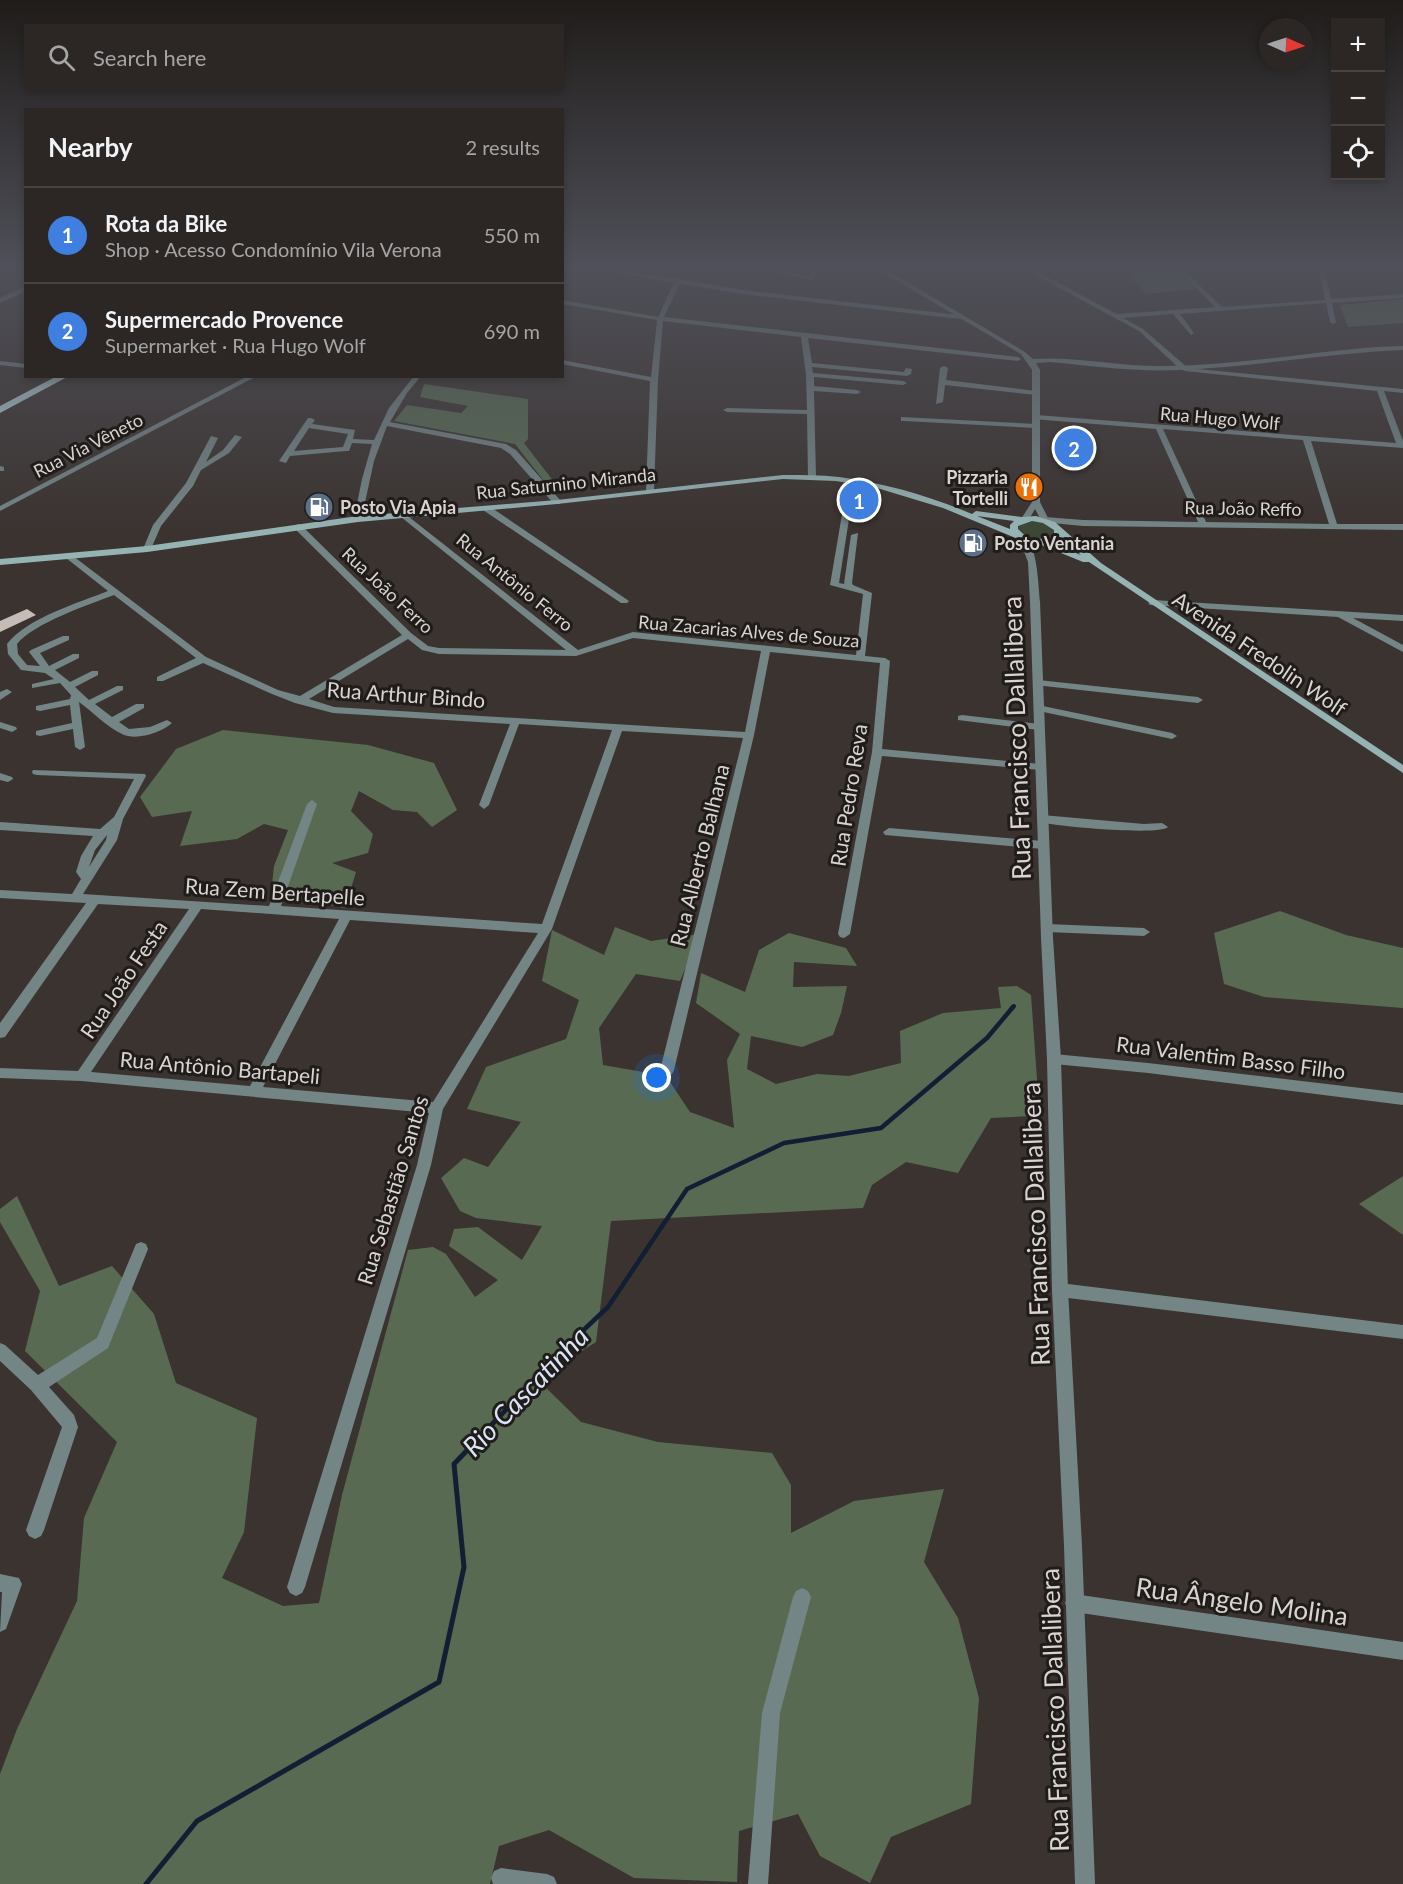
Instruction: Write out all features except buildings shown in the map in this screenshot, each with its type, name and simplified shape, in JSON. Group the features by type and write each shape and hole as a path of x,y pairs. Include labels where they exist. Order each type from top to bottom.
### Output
{"main road":[{"path":"0,408 51,378"},
{"path":"0,408 61,378"},
{"name":"Rua Saturnino Miranda","path":"0,562 147,549 358,519 557,502 783,477 851,481 878,486 954,509 1039,542"},
{"name":"Rua Saturnino Miranda","path":"954,509 1045,520"},
{"path":"1022,537 1014,529 1014,525 1024,519"},
{"name":"Avenida Fredolin Wolf","path":"1045,520 1098,565 1403,771"},
{"path":"1039,542 1054,539 1057,529"},
{"name":"Avenida Fredolin Wolf","path":"1039,542 1098,565"}],"street":[{"path":"650,490 656,357"},
{"path":"808,357 812,478"},
{"path":"999,357 1018,359"},
{"path":"1026,357 1031,360 1182,368 1220,374 1403,391"},
{"path":"1171,357 1182,368 1280,357"},
{"path":"1031,360 1036,370 1036,502 1045,520"},
{"path":"564,362 654,380"},
{"path":"0,363 24,366"},
{"path":"809,364 907,374 908,369"},
{"path":"1219,365 1220,374"},
{"path":"939,402 944,368"},
{"path":"810,375 903,383"},
{"name":"Rua Via Vêneto","path":"0,508 250,378"},
{"path":"358,519 367,467 376,442 396,402 416,378"},
{"path":"942,382 1036,393"},
{"path":"810,388 857,392"},
{"path":"1380,389 1402,446"},
{"path":"727,410 810,412"},
{"name":"Rua Hugo Wolf","path":"1036,417 1159,429 1402,446"},
{"path":"904,419 1036,426"},
{"path":"310,422 352,432 349,441 345,449 285,458 310,422"},
{"path":"385,423 503,446 513,452 557,502"},
{"path":"1159,429 1203,524"},
{"path":"199,469 234,445 238,437"},
{"path":"147,549 157,525 190,484 214,438"},
{"path":"1307,440 1334,526"},
{"path":"349,441 376,442"},
{"path":"851,481 834,585 868,593 860,659"},
{"path":"1024,519 1036,502"},
{"path":"486,508 624,601"},
{"name":"Rua Antônio Ferro","path":"404,515 576,653"},
{"name":"Rua João Reffo","path":"1045,520 1083,523 1403,527"},
{"name":"Rua João Reffo","path":"1057,529 1083,523"},
{"name":"Rua João Ferro","path":"298,527 408,636 425,648 439,651 576,653"},
{"path":"849,587 855,535"},
{"name":"Rua Francisco Dallalibera","path":"1022,537 1032,562 1038,683 1085,1884"},
{"name":"Rua Francisco Dallalibera","path":"1032,562 1039,542"},
{"name":"Rua Arthur Bindo","path":"69,556 203,659 299,701 333,711 749,735"},
{"path":"76,656 48,670 24,668 13,656 12,644 17,637 32,627 113,592"},
{"path":"1153,603 1403,618"},
{"path":"1337,613 1403,649"},
{"name":"Rua Zacarias Alves de Souza","path":"576,653 633,635 885,661"},
{"path":"299,701 408,636"},
{"path":"66,638 34,652 48,670 70,691 126,732 137,734 167,723"},
{"name":"Rua Alberto Balhana","path":"667,1070 749,735 766,649"},
{"path":"160,679 203,659"},
{"name":"Rua Pedro Reva","path":"844,934 877,752 885,661"},
{"path":"40,708 95,673"},
{"path":"1038,683 1198,700"},
{"path":"34,686 70,691"},
{"path":"88,704 120,688"},
{"path":"70,691 80,747"},
{"path":"112,721 140,706"},
{"path":"1038,708 1172,736"},
{"path":"962,718 1039,727"},
{"path":"484,805 516,720"},
{"path":"0,725 12,729"},
{"path":"40,733 77,725"},
{"name":"Rua Sebastião Santos","path":"296,1587 424,1164 437,1108 546,929 618,727"},
{"path":"877,752 1040,767"},
{"path":"37,772 141,776 118,819 111,840 75,898"},
{"path":"273,911 312,804"},
{"path":"86,878 82,872 82,866 99,832 118,819"},
{"path":"1042,819 1144,828 1162,827"},
{"path":"0,826 99,832"},
{"path":"889,832 1043,845"},
{"name":"Rua Zem Bertapelle","path":"0,894 198,904 546,929"},
{"path":"0,1032 95,899"},
{"name":"Rua João Festa","path":"81,1076 198,904"},
{"path":"254,1091 346,916"},
{"path":"1047,928 1144,932"},
{"name":"Rua Valentim Basso Filho","path":"1054,1059 1403,1099"},
{"name":"Rua Antônio Bartapeli","path":"0,1073 81,1076 437,1108"},
{"path":"37,1385 103,1343 141,1249"},
{"path":"1060,1290 1403,1332"},
{"path":"0,1350 37,1385 68,1421 70,1427 35,1530"},
{"path":"0,1583 14,1584 0,1623"},
{"path":"758,1884 771,1713 802,1597"},
{"name":"Rua Ângelo Molina","path":"1074,1603 1403,1651"},
{"path":"501,1878 547,1884"}],"green space":[{"path":"424,384 528,399 528,439 524,443 558,487 551,490 515,444 394,421 407,405 461,413 468,406 420,397"},
{"path":"1026,521 1043,522 1055,530 1055,533 1046,539 1032,538 1018,530 1019,525"},
{"path":"223,730 368,745 434,763 457,810 432,827 417,812 393,810 359,791 351,811 373,834 368,853 332,863 356,872 345,908 271,893 274,866 288,830 264,824 237,839 180,846 192,811 152,817 140,797 176,749"},
{"path":"1280,911 1346,935 1403,948 1403,1008 1264,997 1224,984 1214,933"},
{"path":"615,927 651,941 700,934 680,981 636,974 599,1028 603,1065 666,1076 690,1112 734,1128 727,1060 740,1034 696,1003 701,973 745,992 759,950 789,933 846,948 857,966 794,962 793,987 847,986 833,1035 802,1047 751,1036 747,1069 776,1084 817,1074 849,1076 901,1063 900,1031 943,1013 1001,1008 998,987 1017,986 1031,995 1038,1093 1031,1116 991,1118 958,1173 906,1162 872,1185 863,1208 611,1221 596,1342 537,1379 581,1422 658,1442 772,1453 791,1485 791,1533 854,1501 944,1489 924,1562 958,1618 979,1698 971,1804 891,1837 870,1883 820,1856 798,1814 739,1831 737,1882 634,1878 549,1830 499,1846 490,1884 0,1884 0,1774 17,1729 77,1601 84,1518 117,1442 25,1351 40,1291 0,1222 0,1209 17,1196 59,1286 112,1266 154,1314 176,1383 257,1418 244,1532 222,1578 283,1606 319,1603 342,1495 408,1250 433,1247 446,1254 475,1297 498,1280 449,1246 454,1229 478,1227 522,1260 542,1226 476,1218 460,1211 441,1178 464,1158 488,1167 521,1122 467,1109 486,1067 566,1039 579,1000 542,981 552,930 604,955"},
{"path":"1403,1176 1403,1235 1359,1204"}],"waterway":[{"name":"Rio Cascatinha","path":"519,1395 608,1307 687,1189 784,1143 881,1128 987,1038 1013,1007"},
{"name":"Rio Cascatinha","path":"146,1884 197,1821 439,1682 464,1567 454,1464 521,1394"}],"place":[{"name":"Supermercado Provence","path":"1074,448"},
{"name":"Pizzaria Tortelli","path":"1029,487"},
{"name":"Rota da Bike","path":"859,500"},
{"name":"Posto Via Apia","path":"319,507"},
{"name":"Posto Ventania","path":"973,543"}]}
